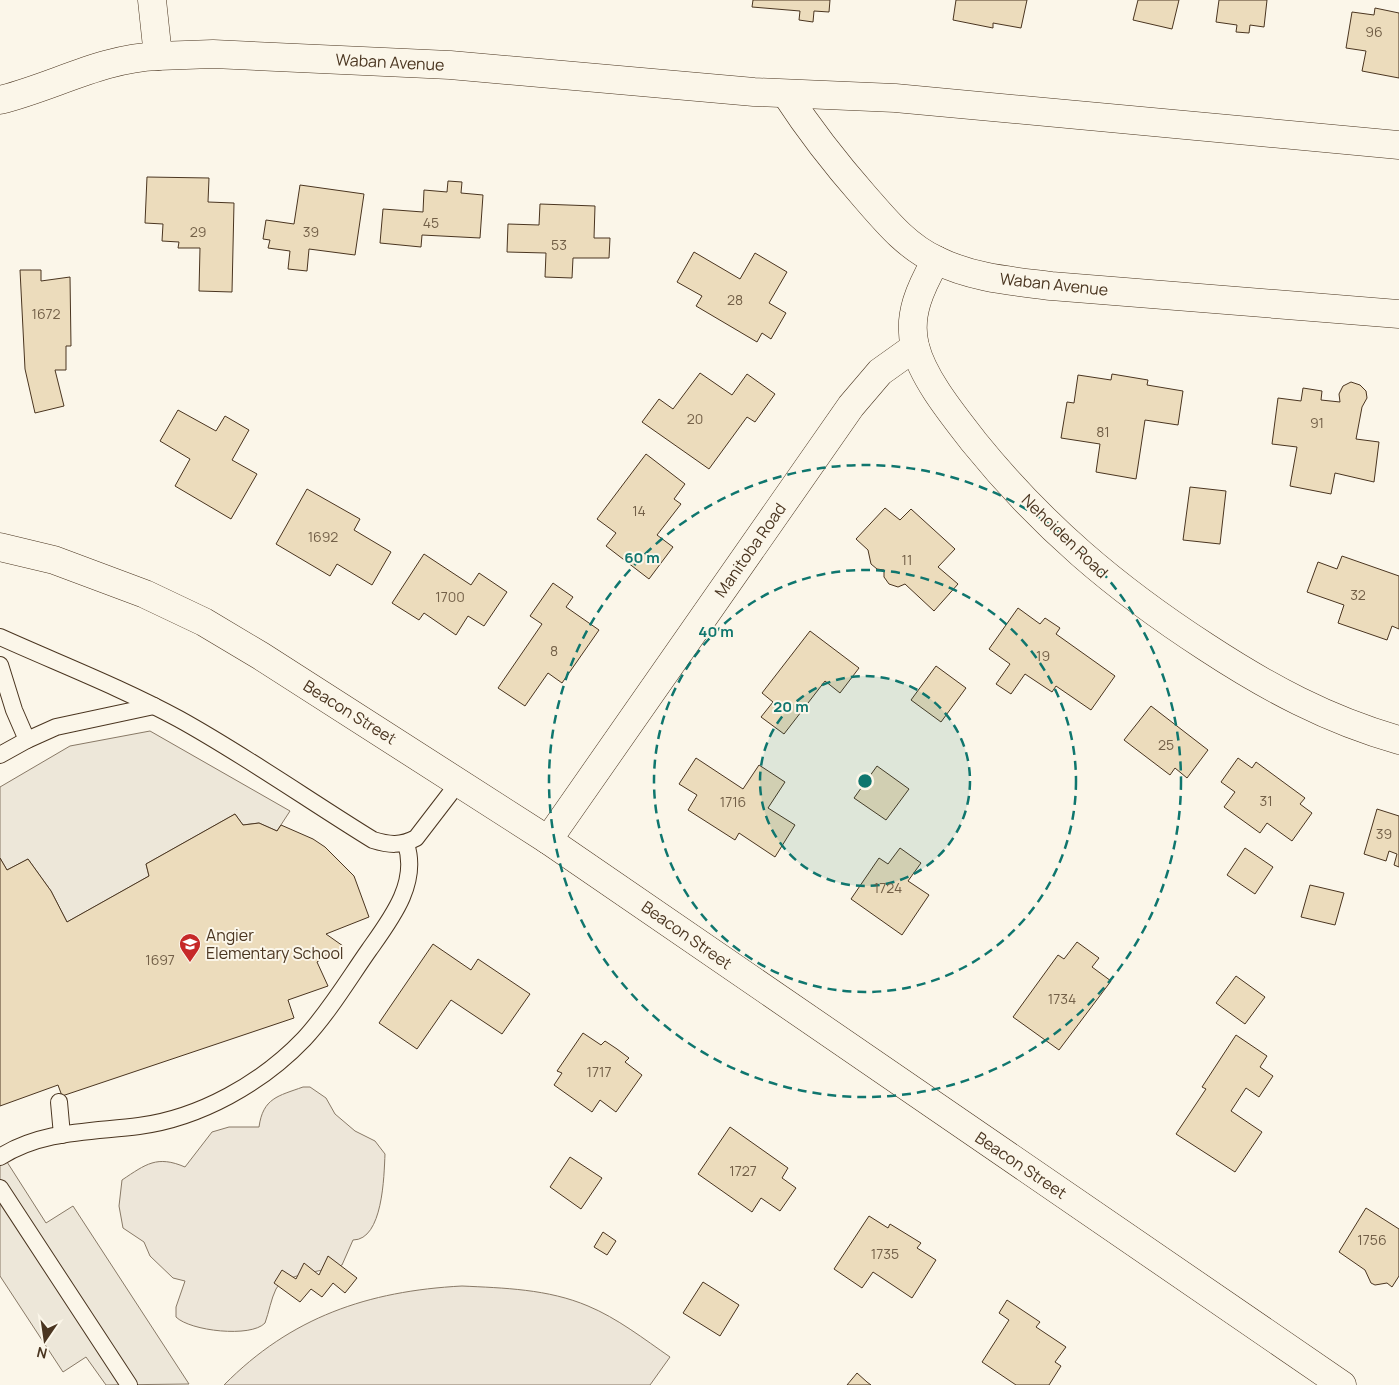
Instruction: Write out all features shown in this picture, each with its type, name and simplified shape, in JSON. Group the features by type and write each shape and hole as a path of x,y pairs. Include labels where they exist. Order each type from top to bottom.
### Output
{"street":[{"path":"152,0 158,56"},
{"name":"Waban Avenue","path":"0,100 109,63 158,56 213,54 450,64 786,94 895,98 1399,145"},
{"name":"Waban Avenue","path":"786,94 814,135 890,226 905,240 936,260 974,274 1051,286 1399,314"},
{"name":"Nehoiden Road","path":"936,260 919,294 914,314 915,347 945,404 986,457 1053,529 1099,571 1178,629 1266,685 1325,715 1399,740"},
{"name":"Manitoba Road","path":"548,840 851,406 880,372 915,347"},
{"name":"Beacon Street","path":"0,547 54,560 96,574 145,594 204,622 269,661 548,840 1342,1385"}],"lane":[{"path":"0,637 154,706 250,760 373,840 395,845 406,844 420,835 459,782"},
{"path":"0,665 14,710 27,740"},
{"path":"0,755 56,727 154,706"},
{"path":"0,1157 17,1146 37,1139 62,1134 141,1126 194,1112 235,1092 270,1069 290,1052 324,1014 395,910 408,880 410,854 406,844"},
{"path":"59,1102 62,1134"},
{"path":"0,1188 129,1385"}],"shaded area":[{"path":"150,731 290,811 277,831 259,823 243,825 235,814 146,864 149,876 67,922 51,891 28,859 7,870 0,858 0,787 70,746"},
{"path":"303,1087 310,1087 326,1098 335,1114 355,1131 375,1141 385,1154 380,1205 371,1230 363,1237 353,1240 342,1265 296,1276 281,1284 274,1293 265,1323 258,1328 220,1331 183,1322 176,1317 176,1307 185,1281 173,1278 150,1256 144,1242 123,1228 119,1206 122,1180 152,1163 167,1162 185,1167 212,1132 229,1127 259,1127 261,1117 268,1104 279,1096"},
{"path":"0,1151 46,1223 73,1206 189,1384 106,1385 86,1357 63,1372 0,1276"},
{"path":"462,1286 526,1290 573,1300 609,1316 670,1357 650,1385 224,1385 250,1361 276,1342 304,1325 333,1312 395,1294"}],"building":[{"path":"753,0 830,0 829,12 814,11 813,22 799,20 800,11 752,7"},
{"path":"956,0 1027,0 1021,28 993,23 993,28 953,20"},
{"path":"1138,0 1179,0 1172,29 1133,20"},
{"path":"1219,0 1267,0 1264,27 1250,25 1249,33 1236,32 1237,25 1216,22"},
{"path":"1375,8 1399,13 1399,78 1362,71 1366,51 1346,48 1352,12 1374,15"},
{"path":"147,177 209,178 208,202 234,203 232,292 199,291 200,248 178,248 179,242 162,241 163,224 145,223"},
{"path":"448,181 462,182 461,193 483,195 480,238 422,235 421,247 380,243 383,209 423,212 424,190 447,192"},
{"path":"300,185 364,194 355,255 309,249 307,271 288,269 290,251 268,248 270,240 263,239 266,220 294,224"},
{"path":"540,204 595,206 594,238 610,238 609,258 573,258 572,278 545,277 546,253 507,252 508,224 539,225"},
{"path":"694,252 740,279 755,253 787,272 769,303 786,313 771,339 762,333 757,342 696,306 702,296 677,282"},
{"path":"20,270 41,270 41,281 70,277 71,346 66,346 66,370 55,370 64,406 35,413 25,369"},
{"path":"700,373 732,395 747,374 775,394 755,422 747,417 709,469 642,422 659,399 673,409"},
{"path":"1112,374 1148,380 1147,385 1183,391 1178,425 1145,420 1136,479 1096,472 1100,444 1061,438 1067,402 1074,403 1078,375 1111,380"},
{"path":"1351,382 1360,385 1366,391 1367,398 1362,407 1356,439 1379,442 1374,482 1335,473 1331,494 1290,486 1297,447 1272,444 1278,398 1301,401 1303,388 1322,391 1321,400 1340,402 1339,394 1343,386"},
{"path":"178,410 216,431 225,416 249,430 232,460 257,474 231,519 175,486 190,459 160,441"},
{"path":"646,454 685,484 674,499 681,504 657,535 673,547 649,579 606,546 616,533 597,519"},
{"path":"1190,487 1226,491 1220,544 1183,540"},
{"path":"307,489 360,519 354,530 391,552 372,585 337,564 330,576 276,544"},
{"path":"885,508 900,520 911,509 955,549 938,567 958,584 934,611 905,584 898,587 889,584 884,577 884,570 877,569 871,564 868,550 856,539"},
{"path":"424,554 471,585 479,573 507,592 484,626 468,616 456,635 424,613 419,620 392,603"},
{"path":"1342,556 1399,576 1399,629 1392,626 1387,640 1338,623 1344,605 1307,592 1318,562 1337,569"},
{"path":"553,583 573,597 566,607 599,630 562,683 548,673 525,706 498,688 542,624 530,616"},
{"path":"1018,608 1040,624 1045,618 1060,628 1056,634 1115,676 1091,710 1056,686 1052,692 1025,674 1011,694 996,684 1010,664 989,649"},
{"path":"810,631 859,668 840,693 825,681 784,734 761,717 773,702 762,693"},
{"path":"936,666 966,688 941,722 911,700"},
{"path":"1151,706 1208,750 1187,778 1175,768 1170,775 1124,740"},
{"path":"696,758 743,789 759,765 785,782 768,808 795,825 775,857 739,833 735,840 688,810 697,795 679,784"},
{"path":"1238,758 1252,768 1256,762 1305,798 1300,804 1312,813 1292,841 1267,823 1260,833 1224,807 1235,792 1221,782"},
{"path":"877,766 909,789 886,820 854,798"},
{"path":"1377,809 1399,816 1399,867 1394,865 1397,854 1389,851 1386,861 1364,854"},
{"path":"235,814 243,825 259,823 277,831 281,825 313,839 325,847 354,876 369,917 326,934 343,946 335,959 328,954 317,962 328,986 288,1000 294,1018 62,1096 58,1085 0,1106 0,858 7,870 28,859 51,891 67,922 149,876 146,864"},
{"path":"900,848 921,863 908,881 929,895 902,935 851,899 879,858 888,864"},
{"path":"1245,848 1273,867 1255,894 1227,875"},
{"path":"1310,885 1344,893 1335,925 1301,917"},
{"path":"1077,942 1099,958 1092,967 1111,981 1059,1050 1013,1017 1058,955 1064,959"},
{"path":"433,944 471,970 478,959 530,994 502,1034 451,1000 417,1049 379,1023"},
{"path":"1236,976 1265,997 1245,1024 1216,1003"},
{"path":"583,1033 601,1045 605,1041 617,1049 629,1058 625,1062 642,1075 616,1112 600,1100 592,1112 554,1085 562,1073 557,1071"},
{"path":"1236,1035 1267,1056 1260,1067 1273,1076 1259,1097 1246,1088 1231,1111 1262,1132 1235,1172 1176,1134 1206,1089 1202,1087"},
{"path":"730,1127 788,1168 782,1178 796,1188 780,1211 761,1198 752,1212 698,1174"},
{"path":"570,1157 602,1178 581,1209 550,1187"},
{"path":"1366,1208 1399,1229 1399,1276 1392,1287 1387,1283 1375,1285 1371,1283 1365,1270 1339,1252"},
{"path":"869,1216 888,1228 890,1224 921,1243 917,1248 936,1260 912,1298 873,1272 862,1288 834,1269"},
{"path":"603,1232 616,1241 607,1255 594,1247"},
{"path":"328,1256 357,1278 345,1293 333,1283 322,1297 311,1289 300,1302 274,1283 282,1270 296,1279 304,1263 319,1275"},
{"path":"703,1282 739,1305 720,1336 683,1313"},
{"path":"1007,1300 1040,1322 1036,1327 1066,1347 1055,1362 1061,1366 1049,1385 1016,1385 982,1362 1009,1320 999,1313"},
{"path":"857,1373 867,1382 871,1385 847,1385"}],"place":[{"name":"Angier Elementary School","path":"190,963"}]}
